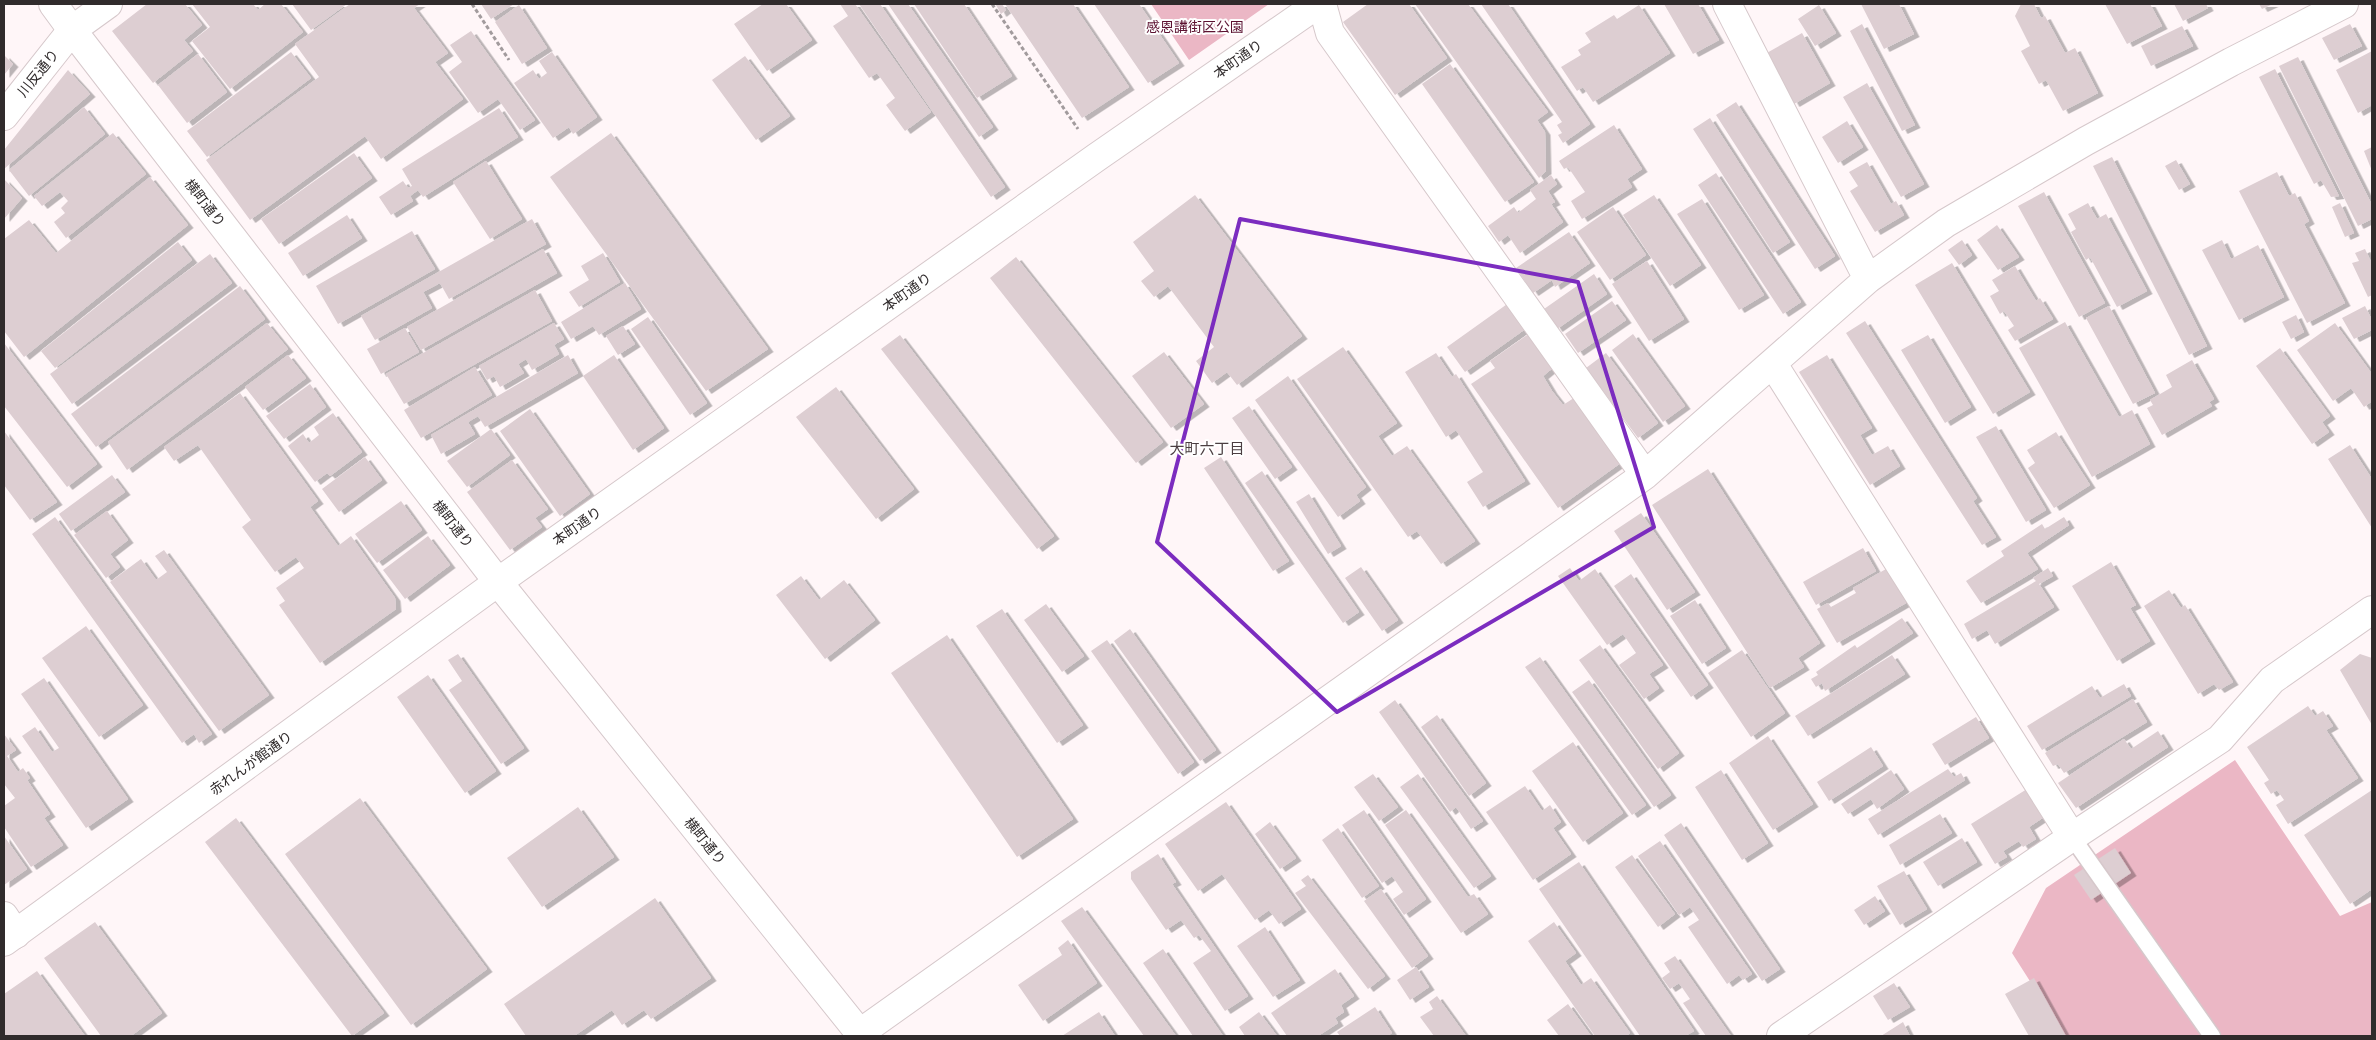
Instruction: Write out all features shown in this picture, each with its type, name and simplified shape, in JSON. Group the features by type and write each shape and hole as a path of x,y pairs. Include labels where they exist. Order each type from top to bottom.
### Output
{"street":[{"name":"横町通り","path":"53,4 498,582 859,1035"},
{"name":"川反通り","path":"4,116 72,30 108,4"},
{"name":"本町通り","path":"498,582 1097,157 1318,4"},
{"path":"1322,4 1330,33 1645,475"},
{"path":"1727,4 1868,279"},
{"path":"859,1035 1645,475 1774,364 1868,279 1946,223 2086,141 2231,62 2344,4"},
{"path":"1774,364 2072,838"},
{"name":"赤れんが館通り","path":"8,931 498,582"},
{"path":"1781,1036 2220,740 2272,680 2371,613"}],"lane":[{"path":"2072,838 2212,1036"}],"path":[{"path":"472,4 509,60"},
{"path":"992,4 1097,157"}],"highlighted area":[{"path":"1240,219 1578,282 1654,527 1337,712 1157,542"}],"green space":[{"name":"感恩講街区公園","path":"1151,4 1269,4 1189,60"},
{"path":"2235,760 2340,916 2372,902 2372,1036 2065,1036 2012,953 2046,888"}],"building":[{"path":"147,4 185,4 202,25 184,40 193,51 153,83 112,31"},
{"path":"192,4 253,4 258,10 265,4 281,4 303,32 230,89 192,41 210,27"},
{"path":"292,4 347,4 311,30"},
{"path":"350,4 420,4 414,8 448,53 435,62 463,99 381,159 365,136 250,220 206,160 319,77 295,44"},
{"path":"481,4 514,4 491,19"},
{"path":"763,4 786,4 812,40 767,71 734,24"},
{"path":"840,4 855,4 931,112 905,131 886,105 895,98 877,73 869,78 833,26 848,16"},
{"path":"859,4 880,4 1005,187 991,197"},
{"path":"888,4 908,4 993,127 979,137"},
{"path":"914,4 964,4 1012,76 977,98"},
{"path":"1002,4 1006,10 1001,14 996,5"},
{"path":"1005,4 1073,4 1129,87 1082,118"},
{"path":"1094,4 1139,4 1179,63 1148,83"},
{"path":"1368,4 1409,4 1447,58 1395,95 1343,22"},
{"path":"1415,4 1468,4 1548,112 1537,120 1545,132 1546,171 1539,178"},
{"path":"1481,4 1508,4 1590,124 1563,143 1558,135 1562,133 1557,125 1562,122"},
{"path":"1664,4 1698,4 1719,40 1693,54"},
{"path":"1861,4 1899,4 1914,34 1884,49"},
{"path":"2021,4 2034,4 2041,18 2045,16 2065,53 2075,48 2098,93 2063,111 2046,80 2039,84 2021,51 2030,46 2015,16"},
{"path":"2105,4 2150,4 2162,26 2127,44"},
{"path":"2174,4 2206,4 2208,8 2183,21"},
{"path":"2259,4 2273,4 2262,9"},
{"path":"519,5 547,48 522,64 495,22"},
{"path":"1639,5 1670,53 1593,102 1583,87 1577,91 1561,67 1581,55 1578,50 1591,42 1585,33 1614,15 1617,19"},
{"path":"1819,5 1836,33 1815,46 1798,19"},
{"path":"1862,24 1915,125 1902,131 1850,31"},
{"path":"2350,24 2362,46 2334,60 2322,38"},
{"path":"2182,26 2193,46 2151,66 2141,46"},
{"path":"471,31 535,120 520,130 498,99 478,113 449,72 462,62 450,45"},
{"path":"1802,33 1830,83 1794,104 1765,54"},
{"path":"2372,51 2372,105 2358,113 2336,70"},
{"path":"291,52 311,78 207,157 187,131"},
{"path":"552,52 597,117 573,134 569,127 553,138 514,83 533,70 539,79 547,73 539,61"},
{"path":"198,54 227,92 187,123 158,85"},
{"path":"4,55 13,64 4,75"},
{"path":"745,56 790,116 756,140 712,80"},
{"path":"2298,57 2372,205 2372,219 2358,226 2279,66"},
{"path":"1450,64 1534,182 1505,202 1422,84"},
{"path":"2275,69 2339,196 2331,197 2321,180 2314,184 2259,77"},
{"path":"68,70 90,94 4,169 4,150"},
{"path":"1867,83 1924,184 1901,197 1843,97"},
{"path":"1736,102 1835,256 1815,269 1716,115"},
{"path":"84,107 105,134 29,196 9,170"},
{"path":"499,108 518,137 423,197 418,190 410,196 413,201 391,215 379,197 403,181 408,188 412,186 402,169"},
{"path":"1710,118 1790,242 1773,253 1693,129"},
{"path":"1847,121 1863,147 1838,163 1822,137"},
{"path":"1614,125 1642,169 1627,179 1632,187 1582,219 1571,201 1585,192 1568,167 1564,169 1559,161"},
{"path":"113,133 146,174 66,238 54,222 65,213 61,208 68,201 60,192 42,206 34,196"},
{"path":"611,133 768,349 706,391 550,177"},
{"path":"2372,147 2372,171 2364,151"},
{"path":"354,153 372,178 279,244 261,219"},
{"path":"2112,157 2207,346 2189,355 2093,166"},
{"path":"2176,160 2190,184 2179,190 2165,166"},
{"path":"486,161 522,219 490,239 453,182"},
{"path":"1867,162 1891,204 1896,201 1904,215 1875,232 1850,191 1858,186 1849,172"},
{"path":"2277,172 2289,196 2295,193 2309,221 2304,224 2345,303 2307,323 2239,191"},
{"path":"1716,173 1801,302 1783,314 1698,185"},
{"path":"1551,175 1557,184 1548,191 1555,202 1551,204 1563,222 1520,253 1508,235 1499,242 1488,226 1514,207 1518,213 1536,199 1530,190"},
{"path":"150,177 188,225 24,357 4,331 4,239 29,220 56,253"},
{"path":"4,179 22,198 4,219"},
{"path":"2044,192 2105,303 2079,317 2018,206"},
{"path":"1195,195 1302,336 1237,385 1227,372 1212,383 1196,361 1214,347 1168,286 1154,297 1141,281 1154,271 1133,242"},
{"path":"1654,195 1701,265 1670,286 1623,215"},
{"path":"1702,199 1764,295 1739,310 1677,214"},
{"path":"2088,203 2097,219 2106,214 2147,291 2117,307 2090,257 2086,260 2071,232 2076,229 2068,214"},
{"path":"2340,203 2354,233 2345,237 2332,207"},
{"path":"1613,207 1646,255 1610,280 1577,232"},
{"path":"347,215 362,238 303,276 288,253"},
{"path":"532,219 546,244 449,299 440,283 423,292 432,308 375,340 361,316"},
{"path":"1997,225 2019,257 1998,270 1977,240"},
{"path":"412,231 435,269 338,324 316,286"},
{"path":"1569,232 1590,263 1555,287 1552,280 1533,293 1516,268"},
{"path":"1962,240 1972,255 1959,265 1948,250"},
{"path":"2222,240 2231,259 2258,245 2284,297 2239,320 2202,250"},
{"path":"178,242 192,260 55,368 41,351"},
{"path":"543,249 557,273 421,350 407,327"},
{"path":"2365,249 2372,264 2372,295 2368,297 2352,263 2359,261 2355,253"},
{"path":"603,253 620,282 579,307 569,292 589,280 581,266"},
{"path":"210,254 232,283 72,404 50,374"},
{"path":"1016,257 1163,442 1136,463 990,278"},
{"path":"1647,261 1684,319 1649,341 1612,284"},
{"path":"1952,263 2030,392 1993,414 1915,285"},
{"path":"2015,266 2036,301 2040,298 2053,319 2015,341 2008,330 2014,326 2004,311 2000,314 1990,296 1999,291 1992,280"},
{"path":"1594,274 1607,294 1557,329 1544,309"},
{"path":"625,283 641,309 599,335 593,326 571,339 561,322"},
{"path":"240,286 265,319 96,447 71,414"},
{"path":"535,290 552,321 404,404 386,374"},
{"path":"1612,301 1626,320 1578,353 1565,334"},
{"path":"1510,302 1528,327 1465,372 1447,347"},
{"path":"2109,306 2155,393 2133,404 2086,318"},
{"path":"2365,306 2372,320 2372,330 2354,339 2342,318"},
{"path":"2296,315 2304,332 2291,339 2282,322"},
{"path":"648,317 707,403 690,415 631,329"},
{"path":"1865,321 1977,498 1973,501 1996,537 1982,545 1846,333"},
{"path":"2065,322 2119,417 2132,410 2150,444 2092,477 2019,348"},
{"path":"267,323 288,349 127,470 108,442"},
{"path":"554,323 564,339 554,345 559,354 532,370 526,359 518,364 524,373 500,387 494,376 487,380 479,366"},
{"path":"2335,323 2372,374 2372,401 2364,407 2351,388 2333,401 2297,350"},
{"path":"623,326 635,344 618,355 606,336"},
{"path":"405,328 419,352 381,374 367,349"},
{"path":"1530,333 1554,367 1543,376 1552,391 1563,405 1577,396 1622,462 1558,508 1471,384 1495,368 1490,361"},
{"path":"1633,334 1685,406 1663,422 1612,350"},
{"path":"900,335 1054,536 1037,549 881,349"},
{"path":"1928,335 1971,407 1945,423 1901,350"},
{"path":"4,343 97,464 67,487 4,406"},
{"path":"1343,347 1397,423 1378,436 1392,456 1407,446 1475,541 1441,564 1417,531 1408,537 1297,379"},
{"path":"2280,348 2330,416 2322,422 2329,432 2312,444 2256,366"},
{"path":"1164,352 1204,404 1171,428 1132,376"},
{"path":"1436,353 1452,377 1456,374 1525,481 1483,507 1467,482 1483,472 1456,430 1446,437 1405,372"},
{"path":"1606,353 1658,423 1638,438 1586,368"},
{"path":"288,355 306,378 263,410 245,387"},
{"path":"568,355 578,373 485,427 478,416 468,422 475,434 441,454 431,435"},
{"path":"614,355 664,428 633,450 583,376"},
{"path":"1827,355 1872,428 1860,435 1872,455 1888,446 1900,466 1870,485 1799,372"},
{"path":"2192,360 2214,399 2209,402 2212,406 2162,435 2147,408 2153,405 2150,400 2172,387 2166,375"},
{"path":"475,367 492,395 421,438 404,410"},
{"path":"1288,376 1366,487 1356,495 1360,501 1338,517 1255,400"},
{"path":"310,384 326,407 284,439 266,416"},
{"path":"836,387 914,489 876,519 796,417"},
{"path":"240,393 318,501 310,507 338,546 351,536 395,598 396,609 320,663 279,605 285,601 276,588 304,568 296,557 275,572 242,527 251,520 198,445 174,461 164,447"},
{"path":"1249,406 1292,467 1275,479 1232,418"},
{"path":"530,409 590,494 560,516 500,431"},
{"path":"333,413 362,452 330,476 327,473 315,482 288,446 303,434 309,443 319,435 314,427"},
{"path":"1996,426 2046,510 2026,522 1976,437"},
{"path":"491,429 510,455 467,487 447,461"},
{"path":"4,431 57,502 30,520 4,485"},
{"path":"2056,432 2090,485 2054,508 2028,468 2035,463 2027,450"},
{"path":"2350,445 2372,479 2372,528 2328,459"},
{"path":"365,457 382,480 339,512 322,489"},
{"path":"1221,457 1289,561 1273,571 1204,468"},
{"path":"512,460 548,509 535,518 542,527 510,550 467,492"},
{"path":"1708,469 1820,643 1798,658 1804,667 1770,688 1652,505"},
{"path":"1262,471 1359,612 1343,623 1245,483"},
{"path":"112,475 125,492 71,531 59,514"},
{"path":"1309,494 1341,546 1328,554 1296,502"},
{"path":"401,501 422,530 377,563 355,534"},
{"path":"107,511 128,540 110,554 120,567 106,578 74,535"},
{"path":"1641,513 1695,592 1667,610 1614,531"},
{"path":"55,517 212,734 199,743 194,734 182,743 32,534"},
{"path":"2064,517 2069,525 2027,553 2038,569 1981,603 1966,581 2004,556 2001,551 2042,524 2045,529"},
{"path":"428,536 450,565 405,599 383,570"},
{"path":"1863,548 1876,571 1816,605 1803,582"},
{"path":"164,550 269,695 219,731 110,582 141,559 156,580 167,572 155,556"},
{"path":"2111,562 2136,605 2130,608 2150,641 2117,661 2072,586"},
{"path":"1361,567 1398,620 1382,631 1345,578"},
{"path":"1570,568 1579,581 1595,569 1663,665 1649,674 1659,688 1644,699 1619,665 1636,653 1623,634 1607,645 1558,576"},
{"path":"2048,568 2053,576 2039,584 2054,607 1995,644 1987,630 1972,639 1964,624 2036,581 2033,578"},
{"path":"1886,569 1906,603 1837,643 1817,609 1828,603 1831,607 1856,593 1853,588"},
{"path":"1631,574 1708,685 1691,697 1614,586"},
{"path":"801,576 819,600 844,580 875,620 825,659 776,595"},
{"path":"2169,590 2181,608 2185,605 2233,682 2219,690 2214,684 2198,694 2144,606"},
{"path":"1695,600 1726,648 1702,664 1670,616"},
{"path":"1046,604 1084,656 1062,672 1024,620"},
{"path":"1002,609 1083,725 1057,743 976,626"},
{"path":"1902,618 1913,633 1825,691 1822,683 1816,687 1811,679 1818,675 1816,672 1855,645 1857,648"},
{"path":"86,626 143,705 99,737 42,658"},
{"path":"1130,629 1216,750 1200,761 1114,641"},
{"path":"947,635 1073,819 1017,857 891,673"},
{"path":"1107,640 1194,762 1178,774 1091,651"},
{"path":"1600,645 1679,753 1658,769 1579,660"},
{"path":"1742,650 1785,713 1751,737 1708,673"},
{"path":"458,654 524,748 501,764 449,690 462,681 448,660"},
{"path":"2360,654 2372,658 2372,725 2340,670"},
{"path":"1892,655 1905,674 1808,736 1795,716"},
{"path":"1540,657 1646,805 1632,815 1525,667"},
{"path":"428,675 496,771 465,793 397,697"},
{"path":"44,678 128,799 86,828 22,736 35,727 52,752 59,748 21,694"},
{"path":"1589,680 1671,795 1654,807 1572,692"},
{"path":"2124,684 2131,696 2042,750 2027,726 2092,686 2100,698"},
{"path":"2133,699 2147,722 2064,773 2058,764 2053,766 2045,753"},
{"path":"1395,700 1483,821 1471,829 1456,807 1450,812 1379,712"},
{"path":"2308,706 2315,716 2323,711 2333,726 2326,730 2358,778 2288,824 2276,805 2284,800 2277,790 2271,794 2264,783 2269,780 2247,747"},
{"path":"1437,715 1486,783 1469,796 1421,727"},
{"path":"1976,717 1989,738 1945,765 1932,744"},
{"path":"2158,731 2168,747 2076,808 2058,783 2124,739 2131,749"},
{"path":"4,734 16,750 7,756 18,772 23,768 30,778 27,780 50,814 44,818 63,845 31,867 4,827 4,806 15,798 4,784"},
{"path":"1768,736 1813,804 1773,830 1729,763"},
{"path":"1573,742 1623,813 1583,842 1532,771"},
{"path":"1871,747 1883,766 1829,801 1817,782"},
{"path":"1948,769 1954,777 1961,773 1965,780 1878,835 1868,819"},
{"path":"1721,770 1768,843 1742,860 1695,787"},
{"path":"1891,770 1904,789 1877,809 1871,799 1848,814 1841,804"},
{"path":"1373,774 1398,807 1379,821 1354,787"},
{"path":"1418,774 1491,876 1474,888 1400,787"},
{"path":"1525,786 1542,811 1550,805 1561,822 1553,828 1571,854 1533,880 1486,812"},
{"path":"2027,789 2044,817 2029,827 2036,839 2023,847 2019,841 2003,851 2007,857 1995,864 1971,824"},
{"path":"2372,790 2372,889 2350,904 2304,835"},
{"path":"360,798 487,969 411,1025 285,854"},
{"path":"1226,802 1301,909 1279,924 1269,910 1255,920 1222,874 1198,891 1165,844"},
{"path":"578,807 614,857 542,907 507,858"},
{"path":"1364,810 1426,899 1404,915 1393,899 1403,892 1392,876 1382,883 1342,825"},
{"path":"1406,810 1468,897 1474,894 1488,914 1461,933 1385,825"},
{"path":"1940,814 1952,833 1900,865 1889,845"},
{"path":"236,818 384,1013 352,1036 205,842"},
{"path":"1270,822 1296,858 1280,869 1255,834"},
{"path":"1681,823 1780,969 1762,981 1664,835"},
{"path":"1338,828 1379,886 1362,898 1322,840"},
{"path":"4,836 27,869 4,885"},
{"path":"1962,838 1977,862 1938,886 1923,862"},
{"path":"1660,841 1752,974 1743,980 1739,975 1727,984 1688,927 1699,920 1690,907 1679,915 1638,856"},
{"path":"2115,848 2131,873 2091,900 2074,875"},
{"path":"1158,854 1176,882 1172,884 1248,996 1225,1011 1193,963 1211,951 1199,935 1194,938 1181,920 1166,930 1131,879 1131,872"},
{"path":"1632,855 1675,914 1658,927 1615,867"},
{"path":"1579,862 1694,1031 1685,1036 1640,1036 1539,889"},
{"path":"1904,871 1927,909 1900,925 1877,886"},
{"path":"1308,875 1385,976 1368,989 1295,893 1306,886 1301,880"},
{"path":"1381,889 1428,956 1412,968 1364,901"},
{"path":"1875,896 1885,911 1864,925 1854,910"},
{"path":"655,898 711,978 651,1019 644,1010 622,1025 612,1010 574,1036 526,1036 504,1004"},
{"path":"1082,907 1176,1036 1144,1036 1061,921"},
{"path":"95,922 162,1013 131,1036 101,1036 44,958"},
{"path":"1554,922 1576,953 1565,961 1581,985 1591,978 1630,1033 1626,1036 1595,1036 1528,941"},
{"path":"1265,927 1300,980 1273,997 1237,946"},
{"path":"1068,940 1097,983 1043,1021 1018,985 1062,955 1058,948"},
{"path":"1163,949 1223,1036 1193,1036 1143,963"},
{"path":"1675,956 1731,1036 1706,1036 1683,1003 1690,999 1679,983 1670,989 1662,978 1670,972 1664,963"},
{"path":"1416,967 1429,987 1410,1000 1397,980"},
{"path":"1335,969 1354,996 1341,1005 1344,1012 1335,1018 1338,1023 1318,1036 1287,1036 1271,1013"},
{"path":"37,971 85,1036 4,1036 4,994"},
{"path":"2034,978 2066,1036 2029,1036 2005,994"},
{"path":"1894,983 1910,1007 1888,1020 1873,996"},
{"path":"1437,996 1466,1036 1434,1036 1420,1017 1433,1009 1429,1002"},
{"path":"1568,1004 1591,1036 1559,1036 1547,1020"},
{"path":"1375,1007 1392,1033 1387,1036 1340,1036 1337,1032"},
{"path":"1099,1012 1115,1036 1062,1036"},
{"path":"1259,1012 1277,1036 1245,1036 1239,1027"},
{"path":"1903,1022 1910,1036 1881,1036"}],"district":[{"name":"大町六丁目","path":"1207,449"}]}
